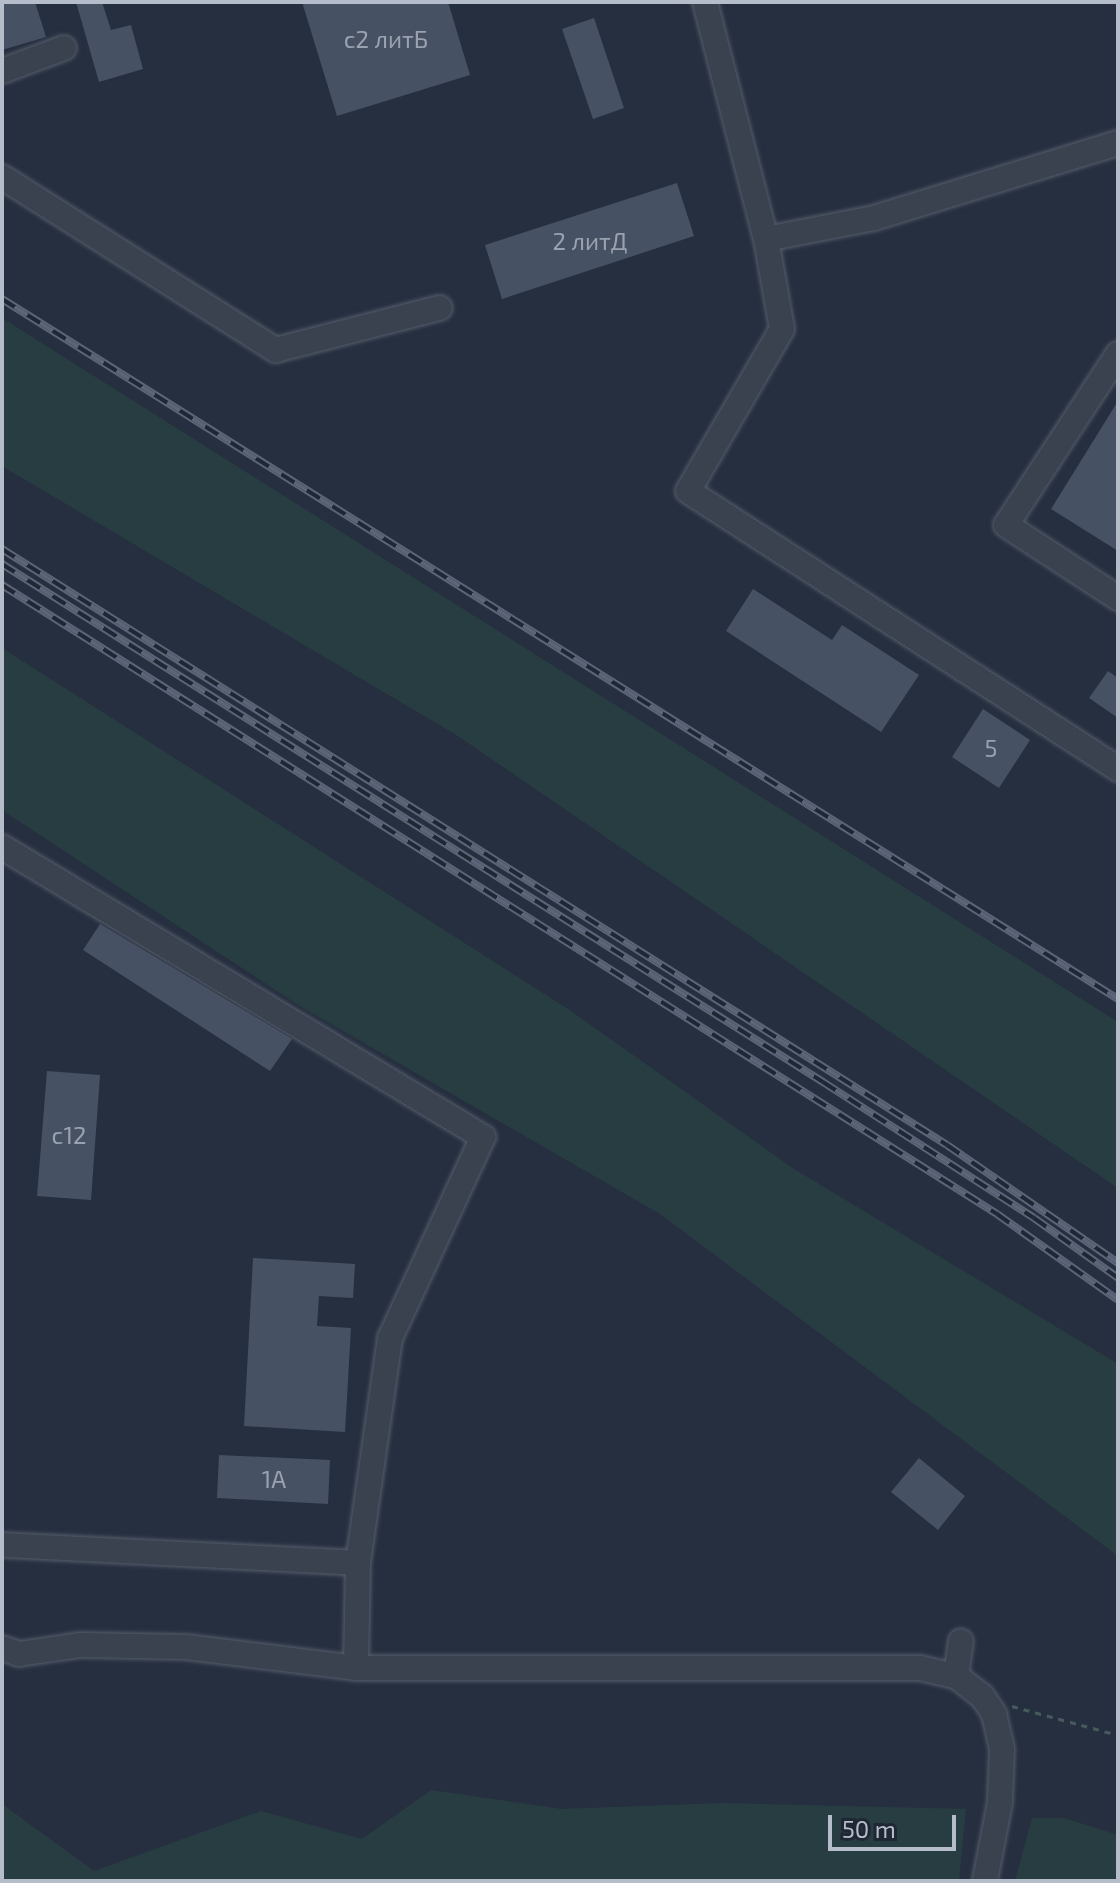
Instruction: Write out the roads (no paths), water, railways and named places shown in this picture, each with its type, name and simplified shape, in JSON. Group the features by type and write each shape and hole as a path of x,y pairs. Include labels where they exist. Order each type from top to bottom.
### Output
{"street":[{"path":"705,2 766,239 782,329 688,491 1118,769"},
{"path":"2,71 64,48"},
{"path":"766,239 874,218 1118,143"},
{"path":"2,177 276,350 440,308"},
{"path":"1118,354 1006,525 1118,598"},
{"path":"2,847 483,1137 390,1338 358,1563 356,1668"},
{"path":"2,1545 358,1563"},
{"path":"956,1676 961,1641"},
{"path":"2,1648 19,1654 81,1645 186,1647 356,1668 920,1668 956,1676 982,1696 994,1714 1002,1749 1000,1802 985,1881"}],"railway":[{"path":"2,299 1118,999"},
{"path":"2,549 947,1145 1118,1263"},
{"path":"2,564 823,1082 1034,1218 1118,1278"},
{"path":"2,585 997,1214 1118,1300"}]}
